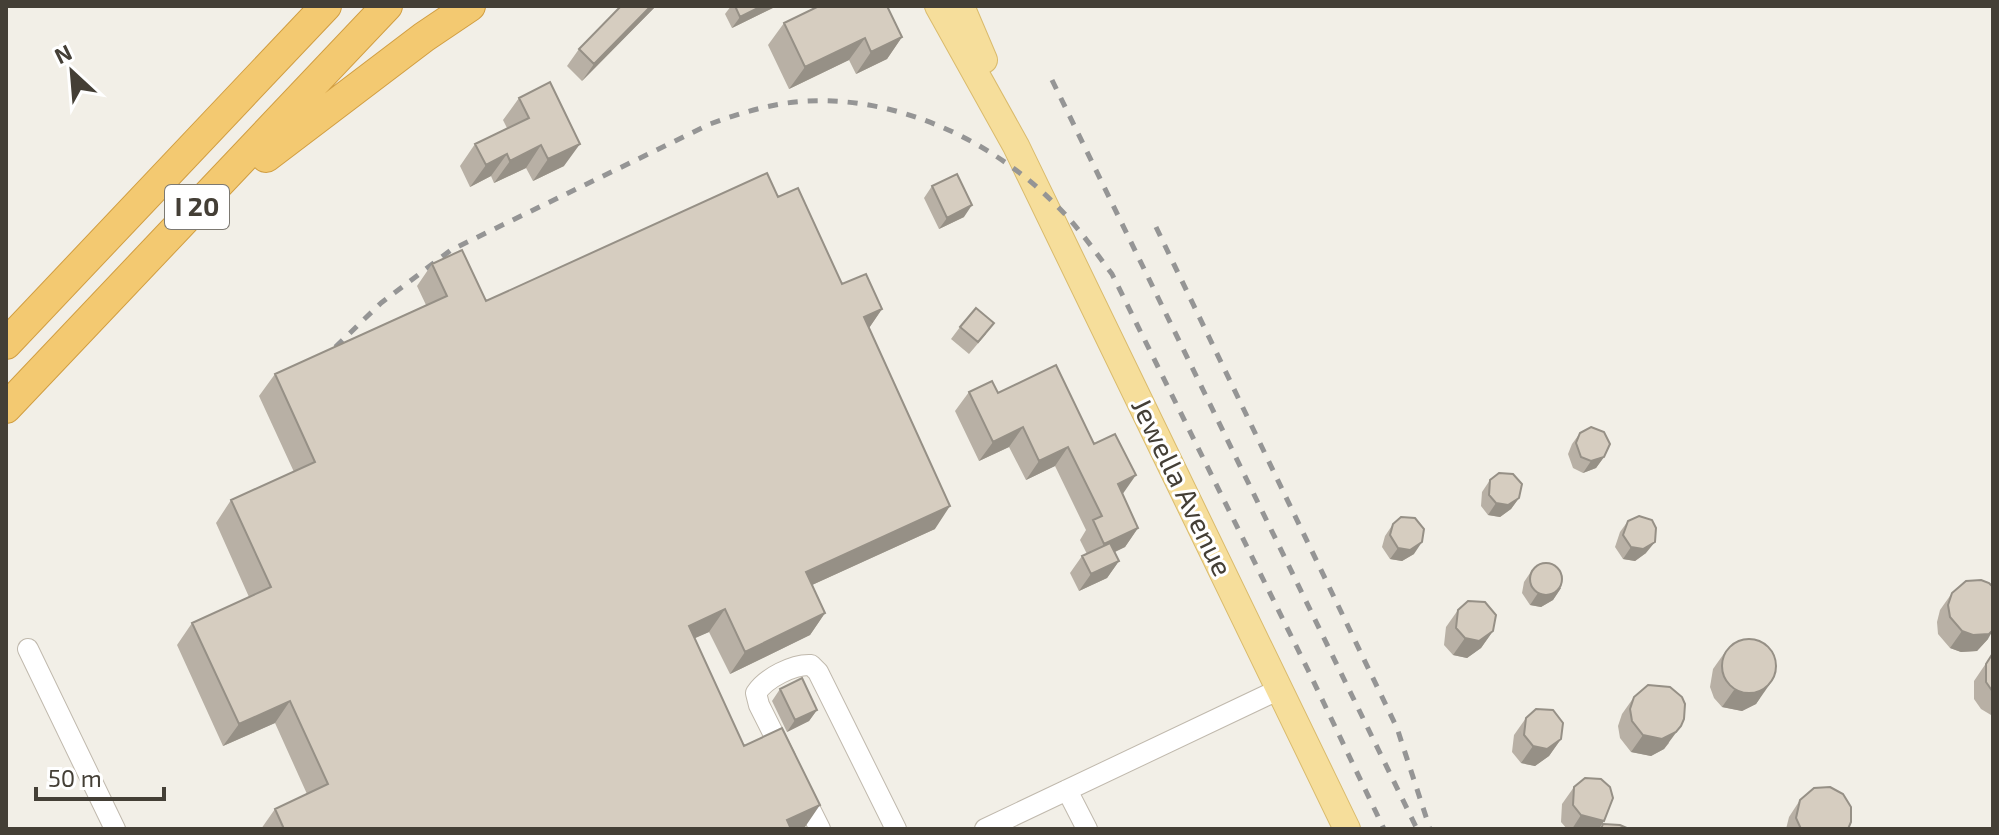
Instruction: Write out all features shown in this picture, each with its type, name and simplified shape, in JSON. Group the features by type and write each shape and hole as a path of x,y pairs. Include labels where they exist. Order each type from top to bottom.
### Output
{"highway":[{"path":"249,87 305,6"},
{"name":"I 20","path":"6,344 326,6"},
{"name":"I 20","path":"6,408 387,6"},
{"path":"179,225 316,117 470,6"}],"main road":[{"name":"Jewella Avenue","path":"938,6 1016,146 1347,829"},
{"name":"Jewella Avenue","path":"961,6 1016,146"}],"street":[{"path":"28,649 115,829"},
{"path":"820,829 756,693 763,683 801,665 811,665 818,672 896,829"},
{"path":"985,829 1280,689"},
{"path":"1067,790 1087,829"}],"building":[{"path":"621,6 651,6 594,64 579,49"},
{"path":"735,6 762,6 740,17"},
{"path":"819,6 887,6 902,37 871,52 865,38 805,67 784,23"},
{"path":"550,82 580,144 548,159 541,145 510,161 507,154 486,165 475,144 529,118 519,98"},
{"path":"767,173 778,197 798,188 842,284 866,274 882,309 864,317 950,506 806,572 825,613 745,652 725,609 689,626 744,746 782,728 820,805 787,820 791,829 284,829 275,809 328,784 290,701 239,724 192,623 271,587 231,500 315,462 275,374 447,296 432,264 462,250 486,301"},
{"path":"957,174 972,205 947,218 932,186"},
{"path":"976,308 994,323 978,342 960,327"},
{"path":"1056,365 1094,444 1115,434 1136,475 1118,484 1138,528 1104,544 1093,520 1102,516 1068,447 1039,461 1023,427 993,442 969,392 992,381 998,393"},
{"path":"1591,427 1604,432 1610,444 1604,457 1591,461 1581,457 1576,443 1580,433"},
{"path":"1499,473 1513,474 1522,484 1519,498 1508,505 1496,503 1489,495 1490,480"},
{"path":"1639,516 1652,520 1656,528 1655,542 1643,549 1631,547 1623,535 1628,521"},
{"path":"1401,517 1415,518 1424,529 1422,542 1410,550 1398,548 1390,535 1393,524"},
{"path":"1110,543 1119,561 1091,574 1082,556"},
{"path":"1546,563 1557,568 1562,579 1557,590 1546,595 1535,590 1530,579 1535,568"},
{"path":"1981,580 1993,587 1993,630 1989,634 1973,635 1962,631 1950,617 1948,605 1952,593 1966,581"},
{"path":"1468,601 1485,602 1496,615 1493,631 1479,641 1465,638 1456,628 1458,610"},
{"path":"1749,639 1768,647 1776,666 1768,685 1749,693 1730,685 1722,666 1730,647"},
{"path":"1993,653 1993,692 1986,682 1986,664"},
{"path":"802,678 817,710 795,720 780,689"},
{"path":"1648,685 1670,687 1685,704 1681,726 1662,739 1643,735 1632,721 1630,709 1634,697"},
{"path":"1536,709 1553,710 1563,723 1561,739 1547,749 1533,746 1524,735 1526,718"},
{"path":"1585,778 1601,779 1610,787 1613,798 1604,821 1581,815 1573,805 1574,787"},
{"path":"1830,787 1843,794 1851,807 1848,829 1801,829 1796,818 1800,800 1814,788"},
{"path":"1603,824 1620,825 1629,829 1601,829"}],"railway":[{"path":"1052,80 1417,829"},
{"path":"321,361 381,303 451,250 710,124 767,107 823,101 896,111 931,123 965,138 1027,179 1070,220 1112,274 1384,829"},
{"path":"1156,227 1397,728 1430,829"}]}
